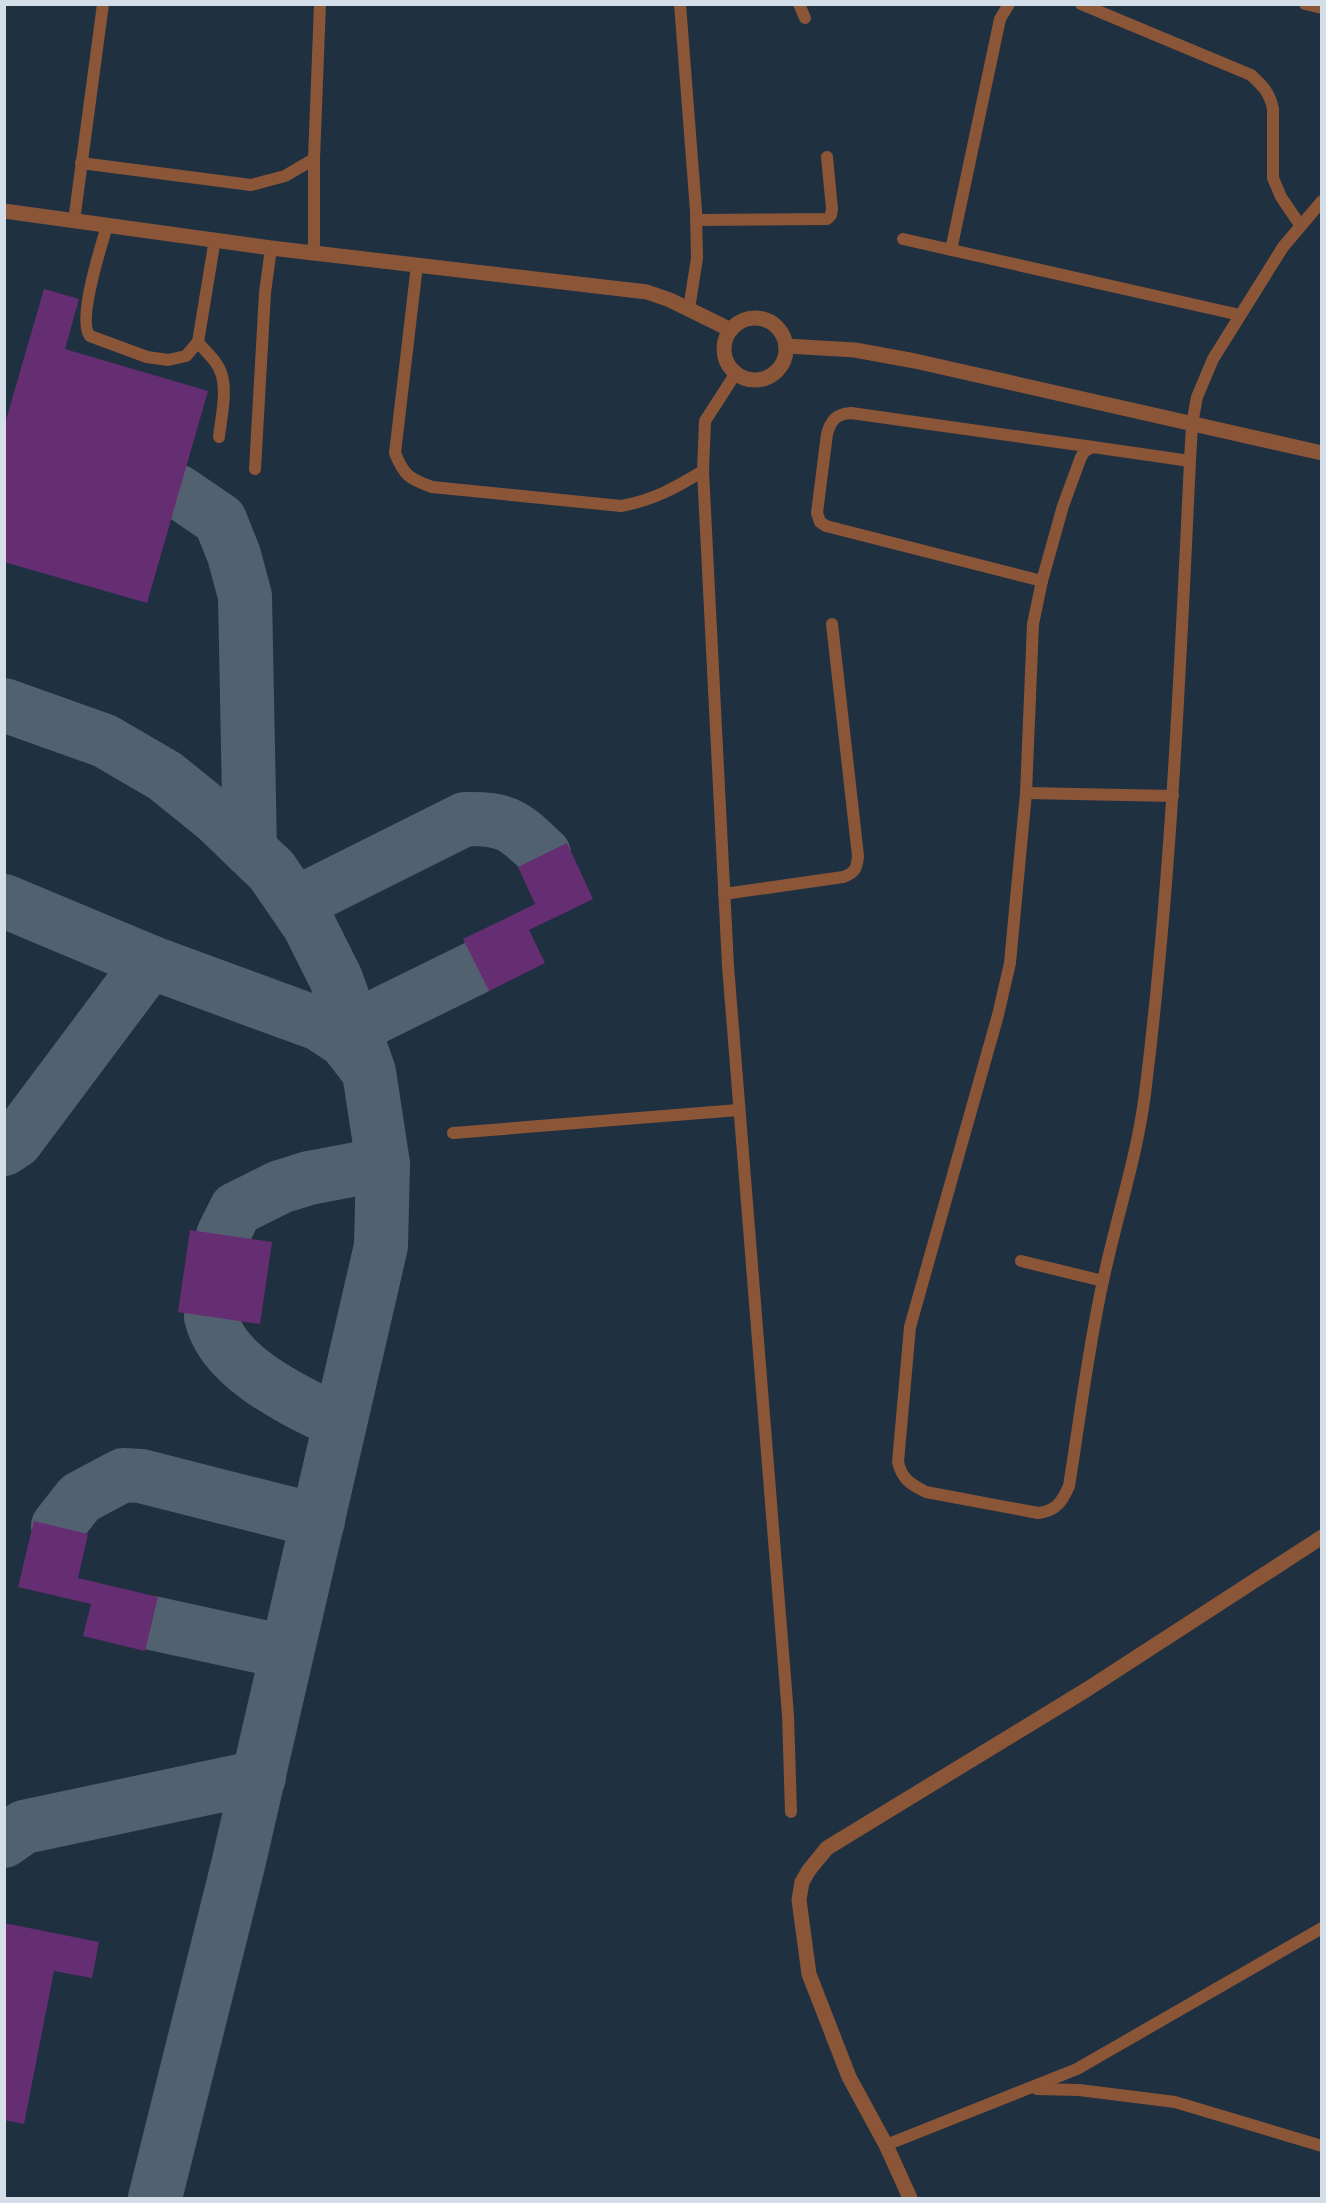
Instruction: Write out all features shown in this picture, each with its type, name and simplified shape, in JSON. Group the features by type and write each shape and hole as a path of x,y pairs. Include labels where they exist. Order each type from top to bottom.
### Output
{"street":[{"path":"4,211 271,248 647,292 670,300 731,330"},
{"path":"752,318 775,325 783,335 786,346 785,358 779,369 770,377 758,380 746,379 736,373 728,364 724,352 731,330 741,322 752,318"},
{"path":"786,346 855,350 915,360 1322,453"},
{"path":"910,2199 886,2145 849,2077 809,1974 799,1900 802,1882 809,1870 827,1848 1086,1690 1322,1537"}],"lane":[{"path":"74,221 103,4"},
{"path":"314,252 314,159 321,4"},
{"path":"680,4 696,220 697,258 689,309"},
{"path":"798,4 805,18"},
{"path":"951,250 1000,19 1009,4"},
{"path":"1081,4 1251,75 1266,89 1273,109 1273,178 1281,197 1300,225"},
{"path":"1305,4 1322,8"},
{"path":"696,220 827,219 832,209 827,158"},
{"path":"81,163 251,184 285,176 314,159"},
{"path":"1093,447 1085,451 1081,457 1063,506 1042,581 1033,624 1026,793 1010,963 998,1015 910,1327 898,1462 904,1478 926,1492 1038,1513 1056,1508 1063,1501 1069,1486 1089,1344 1133,1161 1145,1096 1173,796 1192,423 1197,397 1213,359 1283,246 1322,201"},
{"path":"107,226 86,316 87,332 90,336 147,357 168,360 186,356 198,342 215,239"},
{"path":"903,239 1240,315"},
{"path":"255,469 265,293 271,248"},
{"path":"417,264 395,453 401,470 407,476 432,487 621,506 666,493 703,471"},
{"path":"198,342 218,367 222,376 219,437"},
{"path":"736,373 705,421 703,471 724,894 738,1110 788,1715 792,1812"},
{"path":"1042,581 826,526 820,522 817,513 827,434 831,422 837,415 851,413 1190,461"},
{"path":"724,894 843,877 855,870 858,856 832,624"},
{"path":"1026,793 1173,796"},
{"path":"453,1133 738,1110"},
{"path":"1020,1261 1103,1281"},
{"path":"886,2145 1077,2069 1322,1928"},
{"path":"1033,2088 1079,2090 1175,2102 1322,2146"}],"building":[{"path":"44,289 79,299 65,349 208,391 147,603 4,562 4,427"},
{"path":"567,843 593,899 529,930 545,963 489,991 463,939 535,904 518,867"},
{"path":"190,1230 272,1242 260,1324 178,1312"},
{"path":"34,1521 88,1534 78,1578 158,1597 145,1651 83,1636 91,1604 18,1587"},
{"path":"4,1923 99,1942 92,1978 54,1971 24,2124 4,2120"}],"taxiway":[{"path":"179,492 220,520 234,555 245,596 250,850"},
{"path":"4,705 105,741 165,776 217,818 272,871 309,925 336,979 369,1072 383,1164 381,1246 238,1865 155,2198"},
{"path":"295,904 465,819 501,822 517,830 544,854"},
{"path":"4,901 150,962 319,1024 345,1041 366,1068"},
{"path":"4,1149 16,1141 150,962"},
{"path":"353,1028 477,967"},
{"path":"223,1235 236,1209 280,1187 309,1178 383,1164"},
{"path":"211,1317 218,1336 245,1368 283,1394 340,1423"},
{"path":"58,1526 80,1498 123,1475 141,1476 318,1521"},
{"path":"152,1623 281,1651"},
{"path":"4,1841 24,1827 259,1777"}]}
